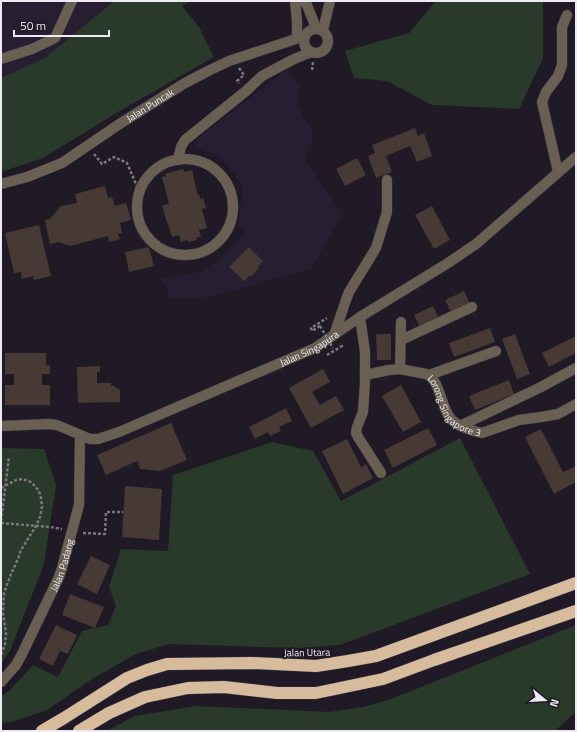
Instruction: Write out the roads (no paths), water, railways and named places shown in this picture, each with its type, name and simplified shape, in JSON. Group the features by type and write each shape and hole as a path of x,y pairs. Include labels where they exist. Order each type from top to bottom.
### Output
{"highway":[{"name":"Jalan Utara","path":"42,731 127,678 168,664 252,663 316,666 376,656 576,583"},
{"path":"79,731 109,713 145,697 188,688 224,687 276,693 316,693 383,679 576,611"}],"street":[{"path":"1,59 32,49 54,38 72,1"},
{"path":"295,1 297,21 301,37 304,44 311,52"},
{"path":"178,160 181,146 185,140 246,91 262,76 292,60 311,52 318,53 326,49 329,41 328,37 319,29 307,5 303,1"},
{"path":"319,29 330,1"},
{"path":"558,172 542,102 546,92 558,76 562,65 562,27 567,16"},
{"name":"Jalan Puncak","path":"1,184 27,177 62,164 121,123 185,83 210,70 229,61 301,37 309,31 319,29"},
{"name":"Jalan Singapura","path":"1,426 48,424 61,427 90,439 98,439 119,432 315,348 360,317 476,244 576,157"},
{"path":"190,159 205,163 218,173 228,185 233,201 232,217 226,232 216,244 202,252 187,256 172,254 158,248 148,239 142,230 136,209 139,192 146,179 159,166 167,162 178,160 190,159"},
{"path":"334,335 347,296 376,248 387,212 387,180"},
{"path":"401,340 472,307"},
{"path":"360,317 365,352 365,375 363,412 356,432 381,474"},
{"path":"400,369 401,322"},
{"path":"429,375 496,351"},
{"path":"460,426 541,387 576,368"},
{"name":"Lorong Singapore 3","path":"365,375 400,369 429,375 434,380 448,415 453,421 460,426 482,433 519,420 541,418 558,414 576,404"},
{"name":"Jalan Padang","path":"1,682 16,665 59,577 79,505 80,435"}]}
